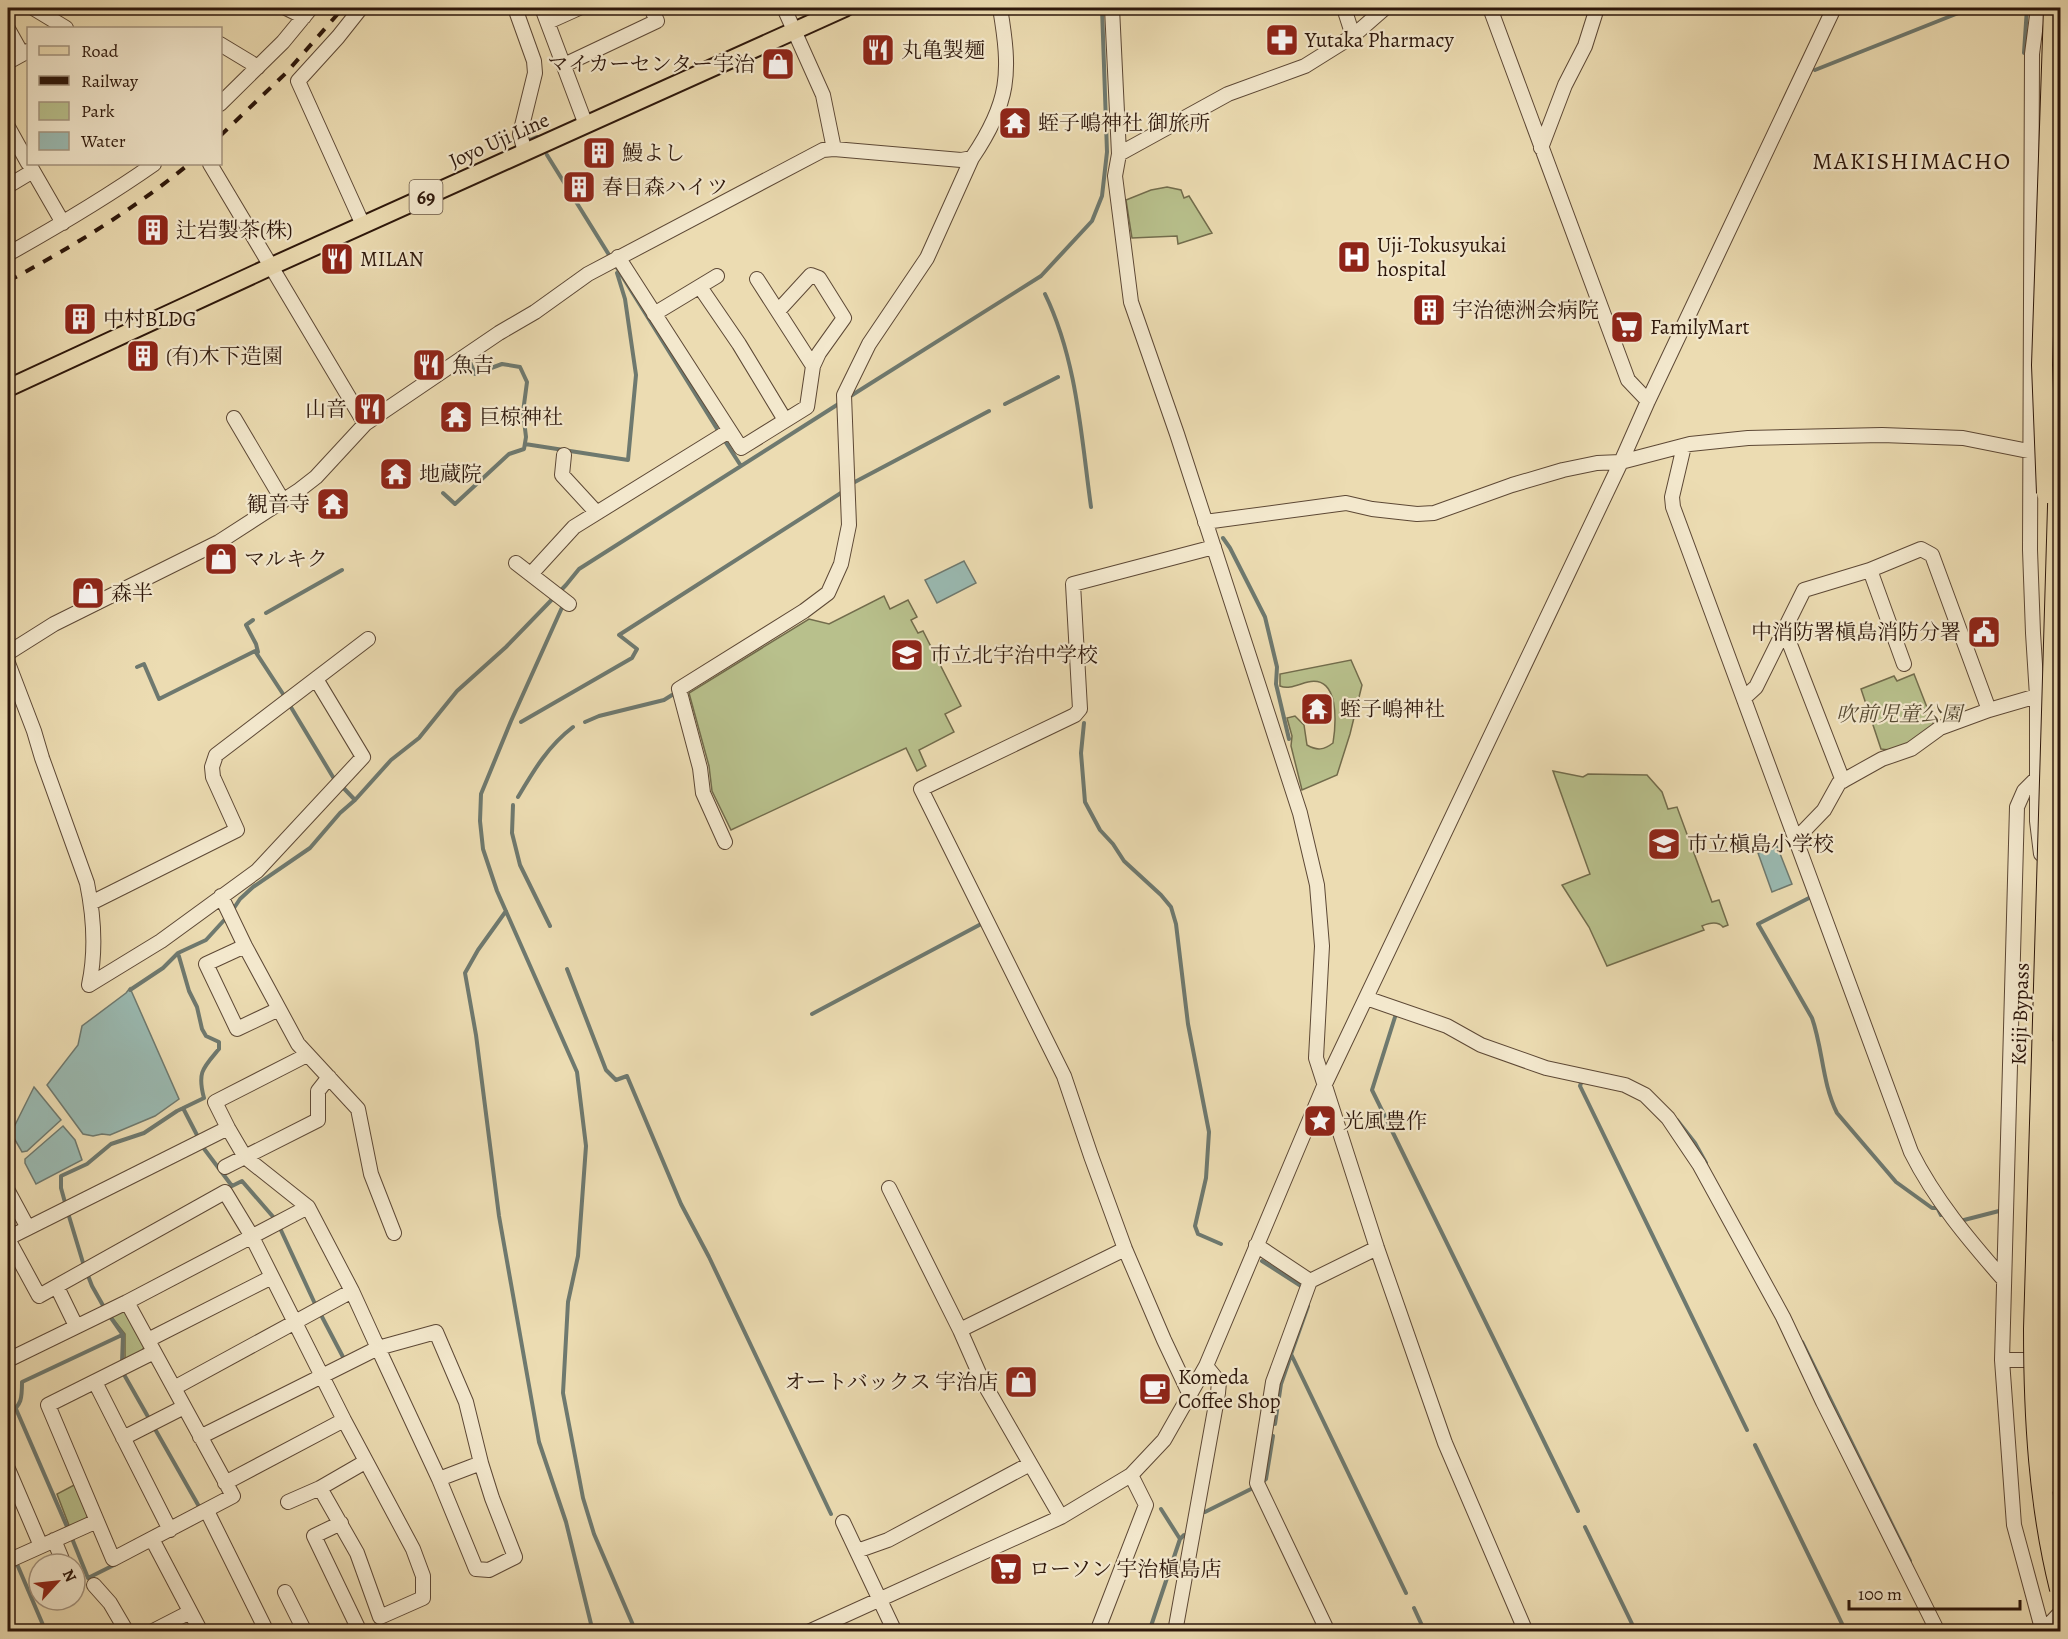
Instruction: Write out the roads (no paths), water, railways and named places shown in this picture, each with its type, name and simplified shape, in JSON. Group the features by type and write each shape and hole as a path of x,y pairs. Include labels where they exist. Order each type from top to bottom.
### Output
{"highway":[{"path":"2054,8 2042,365 2054,636"},
{"name":"Keiji Bypass","path":"2061,438 2034,1376 2040,1471 2049,1534 2061,1589"},
{"name":"Keiji Bypass","path":"2061,1048 2053,1329 2056,1431 2061,1485"}],"main road":[{"name":"Joyo Uji Line","path":"8,388 272,266 845,8"}],"street":[{"path":"33,8 64,27"},
{"path":"222,102 283,42 307,12 286,8"},
{"path":"361,8 298,81 363,225"},
{"path":"515,8 534,61 535,73 520,134 525,152"},
{"path":"542,8 586,125"},
{"path":"548,22 579,8"},
{"path":"564,65 657,21 651,8"},
{"path":"784,8 823,95 834,149"},
{"path":"725,842 703,793 700,768 679,689 804,611 828,593 841,564 849,525 845,401 869,344 927,258 972,158 990,132 1005,87 1007,55 1000,8"},
{"path":"1112,8 1119,153 1115,176 1131,302 1177,434 1300,813 1317,885 1322,946 1316,1058 1377,1248 1445,1443 1527,1632"},
{"path":"1344,8 1353,36"},
{"path":"1119,153 1228,94 1305,66 1353,36 1382,8"},
{"path":"1490,8 1628,380 1648,401"},
{"path":"1541,148 1565,85 1585,46 1597,8"},
{"path":"808,1632 1061,1517 1131,1475 1164,1440 1206,1366 1324,1086 1834,8"},
{"path":"2038,8 2032,69 2031,452 2031,560 2037,696 2037,821 2041,860 2061,967"},
{"path":"8,29 25,52 8,62"},
{"path":"222,45 258,67"},
{"path":"2032,69 2061,75"},
{"path":"8,127 27,161"},
{"path":"15,141 27,134"},
{"path":"8,653 54,624 219,542 283,501 316,477 365,424 499,333 535,312 588,274 823,150 961,160 972,158"},
{"path":"8,254 63,223 153,165"},
{"path":"211,165 365,424"},
{"path":"8,186 30,166 63,223"},
{"path":"614,260 654,314 741,448 807,407 813,366 819,353 844,318 819,278 812,275 778,311"},
{"path":"654,314 717,276"},
{"path":"758,279 813,366"},
{"path":"700,287 739,344 785,420"},
{"path":"234,418 283,501"},
{"path":"531,574 574,527 729,431"},
{"path":"1205,522 1346,503 1372,509 1418,514 1434,513 1512,485 1563,470 1597,463 1621,462 1684,446 1748,438 1882,435 1963,438 2061,456"},
{"path":"1684,446 1672,496 1673,507 1911,1152 1924,1177 1961,1230 2004,1280"},
{"path":"564,455 562,475 596,512"},
{"path":"1190,1395 1125,1249 1090,1156 1064,1076 921,789 1075,715 1080,709 1073,584 1214,547"},
{"path":"1744,698 1756,687 1804,590 1870,570 1920,549 1932,555 1989,710"},
{"path":"516,563 569,604"},
{"path":"1870,570 1904,664"},
{"path":"1785,629 1843,781"},
{"path":"91,903 237,830 213,777 212,767 216,755 368,639"},
{"path":"8,663 87,883 91,903 94,947 90,985 161,941 257,871 363,757 316,679"},
{"path":"1796,839 1824,810 1839,783 1882,759 1911,749 1940,728 2037,696"},
{"path":"2036,778 2061,780"},
{"path":"2036,778 2024,791 2017,807 2002,1360 2014,1525 2043,1631 2061,1613"},
{"path":"221,896 298,1044 358,1109 371,1174 394,1233"},
{"path":"245,946 206,964 237,1029 279,1009"},
{"path":"1366,998 1447,1026 1481,1045 1546,1068 1625,1085 1645,1095 1668,1118 1698,1164 1783,1317 1938,1632"},
{"path":"200,1437 378,1348 436,1332 466,1402 492,1498 515,1557 489,1570 476,1569 439,1479 378,1348 352,1291 308,1207 245,1157 215,1102 307,1055"},
{"path":"225,1167 318,1120 318,1091 329,1077"},
{"path":"228,1128 8,1238 39,1296 225,1192 251,1235 365,1462 413,1549 423,1576 423,1598 380,1617 357,1553 320,1488"},
{"path":"889,1188 960,1330 982,1380 1061,1517"},
{"path":"8,1191 28,1228"},
{"path":"8,1357 127,1302 308,1207"},
{"path":"1256,1245 1310,1281"},
{"path":"1328,1632 1257,1483 1273,1382 1310,1281 1377,1248"},
{"path":"960,1330 1125,1249"},
{"path":"127,1302 151,1346 174,1388 200,1437 233,1496 113,1559 48,1405 95,1382 151,1346 272,1277"},
{"path":"57,1287 76,1326"},
{"path":"174,1388 352,1291"},
{"path":"2002,1360 2061,1360"},
{"path":"1175,1632 1218,1394 1219,1382 1206,1366"},
{"path":"95,1382 170,1530"},
{"path":"123,1437 184,1407"},
{"path":"225,1482 344,1420"},
{"path":"288,1502 320,1488 365,1462"},
{"path":"439,1479 481,1463"},
{"path":"857,1551 888,1540 1030,1464"},
{"path":"8,1469 55,1552"},
{"path":"1097,1632 1146,1505 1131,1475"},
{"path":"207,1511 267,1632"},
{"path":"8,1561 97,1521"},
{"path":"843,1522 895,1632"},
{"path":"341,1523 314,1536 360,1632"},
{"path":"152,1539 201,1632"},
{"path":"94,1585 110,1603 127,1632"},
{"path":"285,1592 305,1632"},
{"path":"151,1632 190,1612"}],"water":[{"path":"964,561 976,583 937,603 925,580"},
{"path":"1777,846 1792,884 1772,892 1758,853"},
{"path":"130,988 179,1099 155,1116 110,1135 83,1134 47,1085 78,1045 82,1026"},
{"path":"34,1087 61,1120 27,1151 22,1152 11,1133"},
{"path":"63,1126 75,1140 82,1160 36,1184 25,1159"}],"waterway":[{"path":"849,397 1041,276 1092,221 1102,196 1107,152 1102,8"},
{"path":"1815,70 1971,8"},
{"path":"2024,53 2027,8"},
{"path":"527,138 527,141 537,137"},
{"path":"547,155 719,432"},
{"path":"525,444 628,460 636,375 625,299 617,273"},
{"path":"1045,294 1056,319 1071,371 1091,507"},
{"path":"443,493 455,504 509,454 524,449 526,437 523,412 527,382 520,367 502,364 475,374 470,362"},
{"path":"1005,404 1058,377"},
{"path":"232,911 240,899 253,887 310,848 391,760 419,738 457,691 506,647 579,569 840,403"},
{"path":"851,484 989,411"},
{"path":"723,438 741,466"},
{"path":"521,722 632,658 637,649 619,635 844,491"},
{"path":"1223,538 1265,617 1277,667 1276,684 1289,739"},
{"path":"266,613 342,570"},
{"path":"564,603 481,794 480,821 483,849 497,891 577,1072 586,1146 578,1256 568,1302 563,1393 583,1498 594,1534 636,1632"},
{"path":"253,620 246,625 258,652"},
{"path":"137,667 144,664 159,699 255,651 285,697"},
{"path":"585,722 599,716 664,700 672,695"},
{"path":"289,704 333,777 355,800"},
{"path":"1084,723 1081,753 1085,802 1100,830 1124,861 1171,907 1176,924 1188,1024 1209,1132 1206,1178 1195,1226 1198,1234 1221,1244"},
{"path":"518,797 549,750 573,727"},
{"path":"513,805 512,833 520,865 550,926"},
{"path":"1811,897 1758,924 1812,1018 1828,1090 1837,1113 1896,1182 1932,1208 1937,1208"},
{"path":"506,911 478,950 465,973 476,1035 499,1216 539,1442 566,1522 593,1632"},
{"path":"66,1206 61,1188 61,1176 87,1164 111,1144 144,1133 177,1111 204,1098 201,1076 205,1066 219,1049 219,1042 206,1036 202,1029 197,1007 189,991 178,953 206,940 227,917"},
{"path":"812,1014 983,923"},
{"path":"130,990 163,968 178,953"},
{"path":"567,969 606,1070 616,1080 627,1076 681,1204 709,1257 831,1514"},
{"path":"1395,1017 1372,1090 1578,1511"},
{"path":"1582,1080 1580,1086 1747,1430"},
{"path":"183,1108 199,1139"},
{"path":"1677,1120 1695,1143 1706,1163"},
{"path":"202,1146 232,1186 242,1181 275,1219"},
{"path":"1937,1207 1941,1215"},
{"path":"1964,1220 1999,1211"},
{"path":"68,1213 84,1266"},
{"path":"279,1226 316,1306"},
{"path":"1262,1261 1301,1286"},
{"path":"87,1273 105,1309"},
{"path":"1308,1306 1291,1354 1406,1593"},
{"path":"320,1313 343,1357"},
{"path":"109,1315 123,1335 122,1363"},
{"path":"8,1415 20,1401 22,1382 122,1335"},
{"path":"1802,1342 1910,1561"},
{"path":"1275,1424 1281,1384 1291,1355"},
{"path":"122,1371 201,1510"},
{"path":"16,1409 68,1529"},
{"path":"1260,1484 1266,1479 1273,1436"},
{"path":"1755,1445 1846,1632"},
{"path":"1205,1512 1253,1488"},
{"path":"1161,1509 1180,1539"},
{"path":"1585,1527 1636,1632"},
{"path":"1149,1632 1180,1539 1184,1535"},
{"path":"71,1536 88,1578 116,1564"},
{"path":"8,1543 46,1632"},
{"path":"1414,1608 1425,1632"}],"railway":[{"path":"222,134 286,73 343,8"},
{"path":"8,281 102,227 188,165"}],"place":[{"name":"Yutaka Pharmacy","path":"1282,40"},
{"name":"丸亀製麺","path":"878,50"},
{"name":"マイカーセンター宇治","path":"778,64"},
{"name":"蛭子嶋神社 御旅所","path":"1015,123"},
{"name":"鰻よし","path":"599,153"},
{"name":"春日森ハイツ","path":"579,187"},
{"name":"辻岩製茶(株)","path":"153,230"},
{"name":"Uji-Tokusyukai hospital","path":"1354,257"},
{"name":"MILAN","path":"337,259"},
{"name":"宇治徳洲会病院","path":"1429,310"},
{"name":"中村BLDG","path":"80,319"},
{"name":"FamilyMart","path":"1627,327"},
{"name":"(有)木下造園","path":"143,356"},
{"name":"魚吉","path":"429,365"},
{"name":"山音","path":"370,409"},
{"name":"巨椋神社","path":"456,417"},
{"name":"地蔵院","path":"396,474"},
{"name":"観音寺","path":"333,504"},
{"name":"マルキク","path":"221,559"},
{"name":"森半","path":"88,593"},
{"name":"中消防署槇島消防分署","path":"1984,632"},
{"name":"市立北宇治中学校","path":"907,655"},
{"name":"蛭子嶋神社","path":"1317,709"},
{"name":"市立槇島小学校","path":"1664,844"},
{"name":"光風豊作","path":"1320,1121"},
{"name":"オートバックス 宇治店","path":"1021,1382"},
{"name":"Komeda Coffee Shop","path":"1155,1389"},
{"name":"ローソン 宇治槇島店","path":"1006,1569"}],"district":[{"name":"MAKISHIMACHO","path":"1912,161"}],"park label":[{"name":"吹前児童公園","path":"1899,714"}]}
